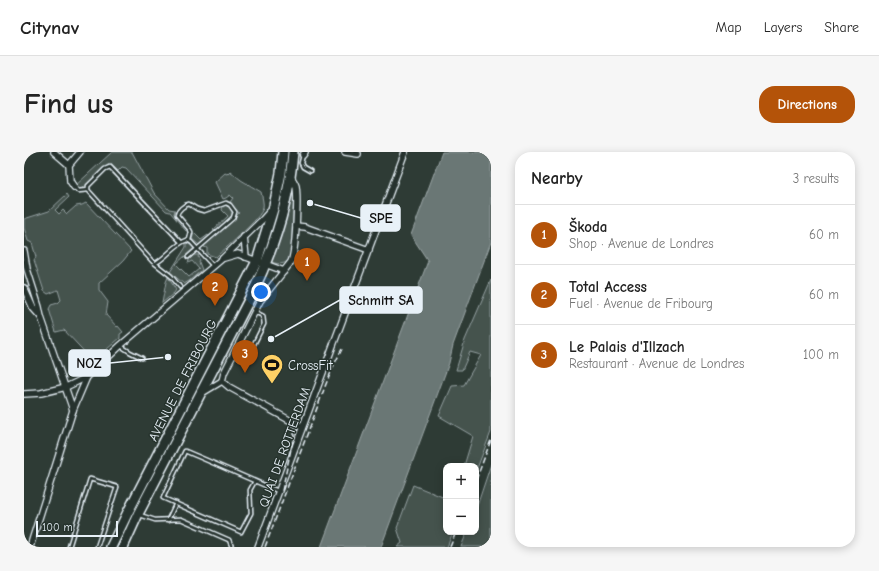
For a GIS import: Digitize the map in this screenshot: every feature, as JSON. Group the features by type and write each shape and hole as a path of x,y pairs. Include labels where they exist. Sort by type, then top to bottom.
{"main road":[{"name":"AVENUE DE FRIBOURG","path":"111,547 257,261 274,206 281,173 283,152"},
{"name":"AVENUE DE FRIBOURG","path":"123,547 138,514 251,296 266,264 283,210 293,152"}],"street":[{"path":"54,152 69,165"},
{"path":"74,187 70,181 69,165 80,152"},
{"path":"345,152 358,154"},
{"name":"QUAI DE ROTTERDAM","path":"258,547 405,152"},
{"path":"200,394 222,381 224,373 260,301 291,262 294,256 296,187 290,175"},
{"path":"24,394 41,393 66,388 87,377 182,289 223,258 263,219 274,206"},
{"path":"296,226 305,227 369,250"},
{"path":"244,238 246,257"},
{"path":"24,251 25,264 39,306 41,317 73,410"},
{"path":"223,258 235,254 284,270"},
{"path":"24,288 33,308 41,317"},
{"path":"30,547 73,410 87,377"},
{"path":"222,381 229,387 302,427"}],"lane":[{"path":"304,154 300,163 303,167 310,171"},
{"path":"88,190 88,186 105,169 110,167 181,242"},
{"path":"74,187 78,191 88,190"},
{"path":"88,190 182,289"},
{"path":"188,257 233,218 235,212 230,205 223,204 204,211 196,210 189,204 186,204 178,212 178,215 191,232 189,240"},
{"path":"156,263 162,260 181,242 189,240"},
{"path":"189,240 213,266"},
{"path":"233,355 246,360 264,324 263,316 255,312"},
{"path":"121,345 130,352 142,358"},
{"path":"255,481 250,490 251,513 241,532 163,498 185,451 279,491"},
{"path":"69,547 90,479 117,487 97,547"},
{"path":"168,520 176,503"},
{"path":"138,514 155,520 181,519 229,540 232,547"}],"shaded area":[{"path":"112,152 132,152 154,193 169,209 175,210 174,214 187,228 187,231 126,168 122,167 118,171 110,163 81,189 78,189 75,186"},
{"path":"442,152 491,152 491,242 453,345 449,363 381,547 321,547 428,261 411,235"},
{"path":"230,171 241,180 261,192 263,208 261,213 250,225 216,257 207,254 207,248 204,247 205,245 239,213 230,202 233,198 230,195 223,199 215,182 225,173 227,174"},
{"path":"294,191 291,254 290,258 286,262 278,264 271,262 292,192"},
{"path":"67,194 69,197 55,210 59,214 63,210 67,214 76,206 86,203 131,251 123,261 99,283 99,290 108,302 106,315 123,332 120,334 120,338 93,361 64,330 56,332 49,309 51,305 58,303 61,300 58,290 48,294 44,291 34,260 36,257 32,243 28,241 24,228 24,219 49,211"},
{"path":"226,205 232,209 232,215 215,232 213,230 228,216 222,210 223,206"},
{"path":"194,233 201,240 208,235 209,237 199,245 192,239"},
{"path":"186,243 194,248 176,264 189,277 199,269 192,261 188,263 189,260 194,255 199,255 199,262 202,270 184,284 170,272 186,247"},
{"path":"168,277 176,290 162,303 166,282"},
{"path":"491,280 491,432 479,463 465,463 473,436 439,416 452,386 464,385 481,355 470,352 462,370 456,370 465,340"},
{"path":"491,464 491,547 461,547 466,535 479,535 479,500"},
{"path":"413,485 443,497 443,535 452,535 447,547 397,547 402,543 397,528"}],"railway":[{"path":"265,547 326,384 342,349"},
{"path":"282,491 295,430"},
{"path":"479,472 491,440"},
{"path":"450,547 455,535"}],"place":[{"name":"SPE","path":"310,203"},
{"name":"Škoda","path":"307,281"},
{"name":"Total Access","path":"215,306"},
{"name":"Schmitt SA","path":"271,339"},
{"name":"NOZ","path":"168,357"},
{"name":"Le Palais d'Illzach","path":"245,373"},
{"name":"CrossFit","path":"272,384"}]}
